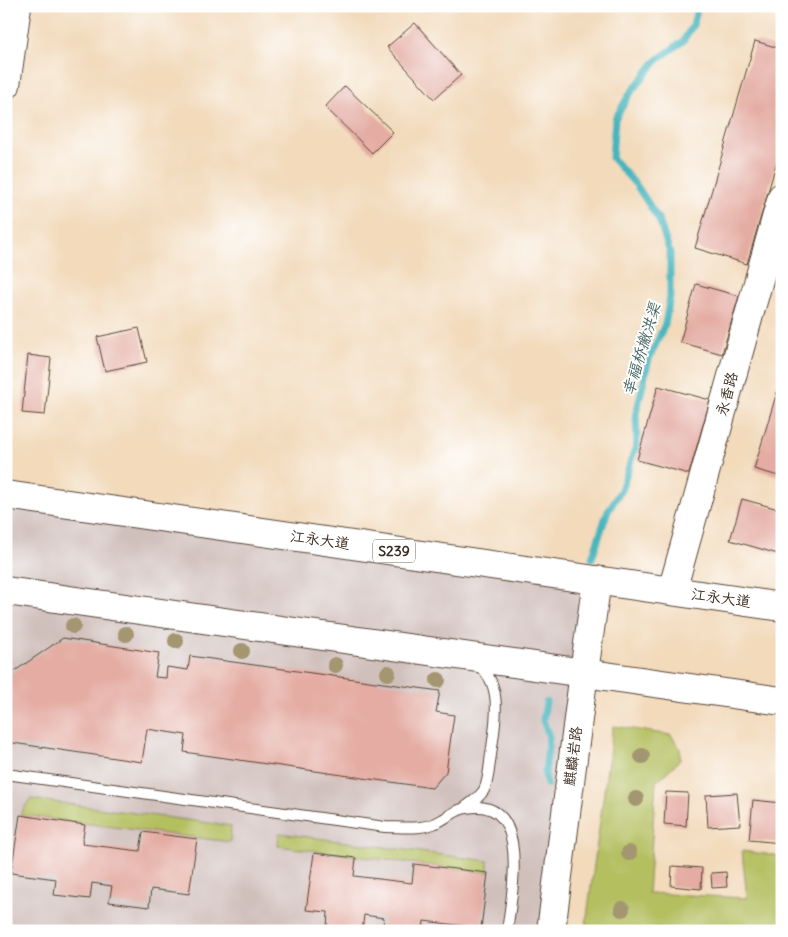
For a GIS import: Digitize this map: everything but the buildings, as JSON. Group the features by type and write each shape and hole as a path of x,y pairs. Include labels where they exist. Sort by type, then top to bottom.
{"main road":[{"path":"6,85 17,6"},
{"name":"永香路","path":"672,591 782,197"},
{"name":"江永大道","path":"6,495 782,607"},
{"name":"麒麟岩路","path":"551,931 597,580"},
{"path":"6,591 782,701"}],"lane":[{"path":"6,774 385,826 425,826 461,809 476,799 484,789 496,720 495,696 491,679 480,667 445,653"},
{"path":"461,809 475,808 494,811 509,828 515,864 507,931"}],"shaded area":[{"path":"6,495 597,580 551,931 6,931"}],"green space":[{"path":"613,726 671,735 680,748 680,760 656,782 648,893 747,898 742,851 782,856 782,931 585,931"},
{"path":"30,799 231,826 230,842 20,815"},
{"path":"279,833 488,861 488,873 278,846"},
{"path":"6,926 57,931 6,931"}],"waterway":[{"name":"幸福桥撇洪渠","path":"592,558 607,513 621,490 637,443 636,414 649,359 665,324 670,297 670,253 659,220 637,186 612,158 615,119 629,95 656,61 683,41 693,25 698,6"},
{"name":"幸福桥撇洪渠","path":"546,702 543,720 549,737 545,774 547,784"}]}
